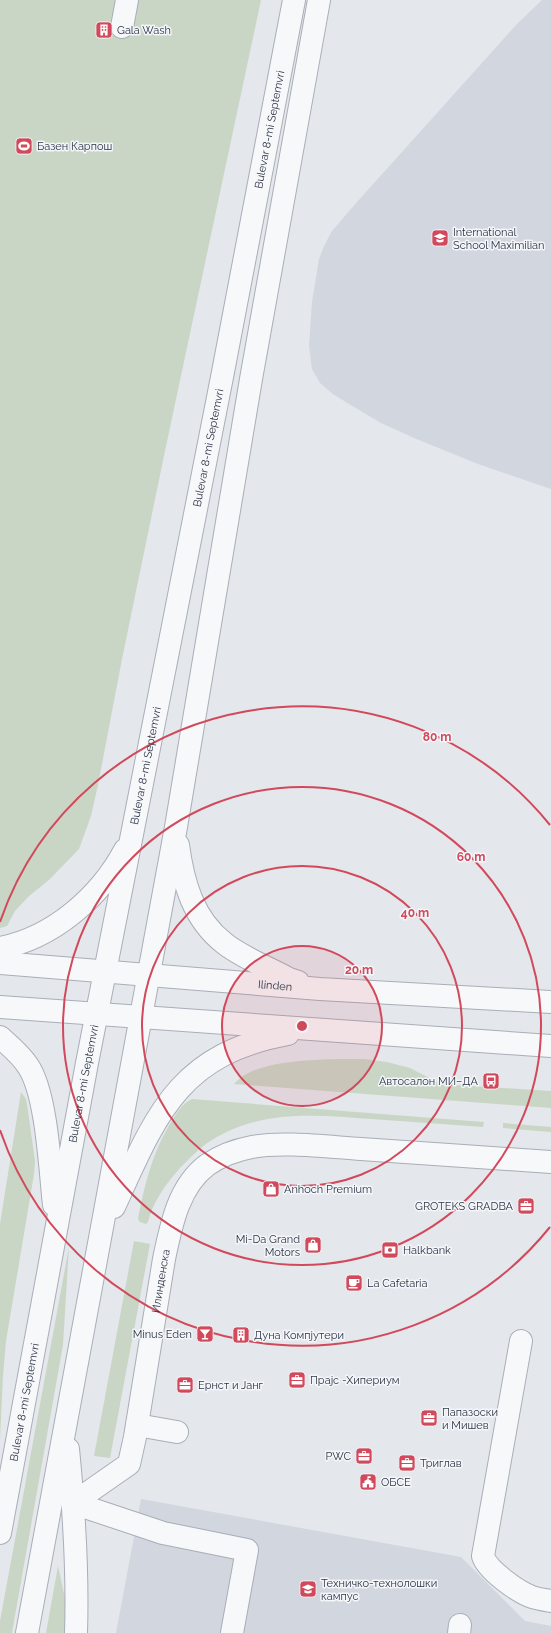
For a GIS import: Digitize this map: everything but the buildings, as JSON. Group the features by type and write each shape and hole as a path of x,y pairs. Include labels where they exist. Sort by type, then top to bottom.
{"street":[{"path":"122,27 127,0"},
{"name":"Bulevar 8-mi Septemvri","path":"0,1533 97,1014 223,372 294,0"},
{"path":"28,1633 176,827 251,379 319,0"},
{"path":"0,948 21,943 38,936 60,923 79,907 96,890 117,864 127,846 135,823"},
{"path":"176,827 185,884 194,906 211,931 225,944 289,979 320,989"},
{"name":"Ilinden","path":"0,963 320,989 551,1002"},
{"path":"0,1007 551,1046"},
{"path":"100,1237 151,1127 167,1102 188,1080 210,1062 225,1053 244,1045 272,1037 318,1030"},
{"path":"0,1037 19,1054 29,1067 38,1090 46,1129 56,1228"},
{"name":"Илинденска","path":"73,1503 129,1464 136,1431 164,1259 176,1211 191,1182 206,1166 221,1157 253,1147 297,1146 551,1162"},
{"path":"521,1341 483,1556 487,1565 503,1578 524,1593 542,1599"},
{"path":"66,1422 73,1503 77,1611 76,1633"},
{"path":"136,1431 176,1438"},
{"path":"73,1503 163,1533 247,1550 232,1633"}],"shaded area":[{"name":"International School Maximilian","path":"542,0 551,0 551,489 478,464 381,423 333,394 320,383 312,369 309,346 312,302 319,259 332,231 517,24"},
{"name":"Техничко-технолошки кампус","path":"141,1499 461,1557 525,1621 551,1626 551,1633 116,1633"}],"green space":[{"path":"0,0 261,0 165,451 91,816 79,849 50,879 28,897 15,911 7,926 0,928"},
{"path":"364,1059 387,1062 410,1068 441,1084 551,1091 551,1108 234,1084 242,1076 267,1066 298,1061"},
{"path":"21,1092 26,1099 35,1161 6,1341 0,1440 0,1224"},
{"path":"192,1099 484,1122 483,1127 351,1117 290,1116 250,1123 231,1130 212,1140 195,1153 180,1168 165,1187 153,1207 148,1222 146,1224 140,1222 138,1219 144,1193 151,1167 160,1143 179,1110 183,1105"},
{"path":"503,1123 551,1127 551,1132 503,1128"},
{"path":"134,1241 150,1244 110,1458 94,1456"},
{"path":"69,1247 63,1345 12,1633 0,1633 0,1621"},
{"path":"58,1566 66,1603 66,1633 46,1633"}],"place":[{"name":"Gala Wash","path":"104,30"},
{"name":"Базен Карпош","path":"24,146"},
{"name":"International School Maximilian","path":"440,238"},
{"name":"Автосалон МИ–ДА","path":"491,1081"},
{"name":"Anhoch Premium","path":"271,1189"},
{"name":"GROTEKS GRADBA","path":"526,1206"},
{"name":"Mi-Da Grand Motors","path":"313,1245"},
{"name":"Halkbank","path":"390,1250"},
{"name":"La Cafetaria","path":"354,1283"},
{"name":"Minus Eden","path":"205,1334"},
{"name":"Дуна Компјутери","path":"241,1335"},
{"name":"Прајс -Хипериум","path":"297,1380"},
{"name":"Ернст и Јанг","path":"185,1385"},
{"name":"Папазоски и Мишев","path":"429,1418"},
{"name":"PWC","path":"364,1456"},
{"name":"Триглав","path":"407,1463"},
{"name":"ОБСЕ","path":"368,1482"},
{"name":"Техничко-технолошки кампус","path":"308,1589"}]}
